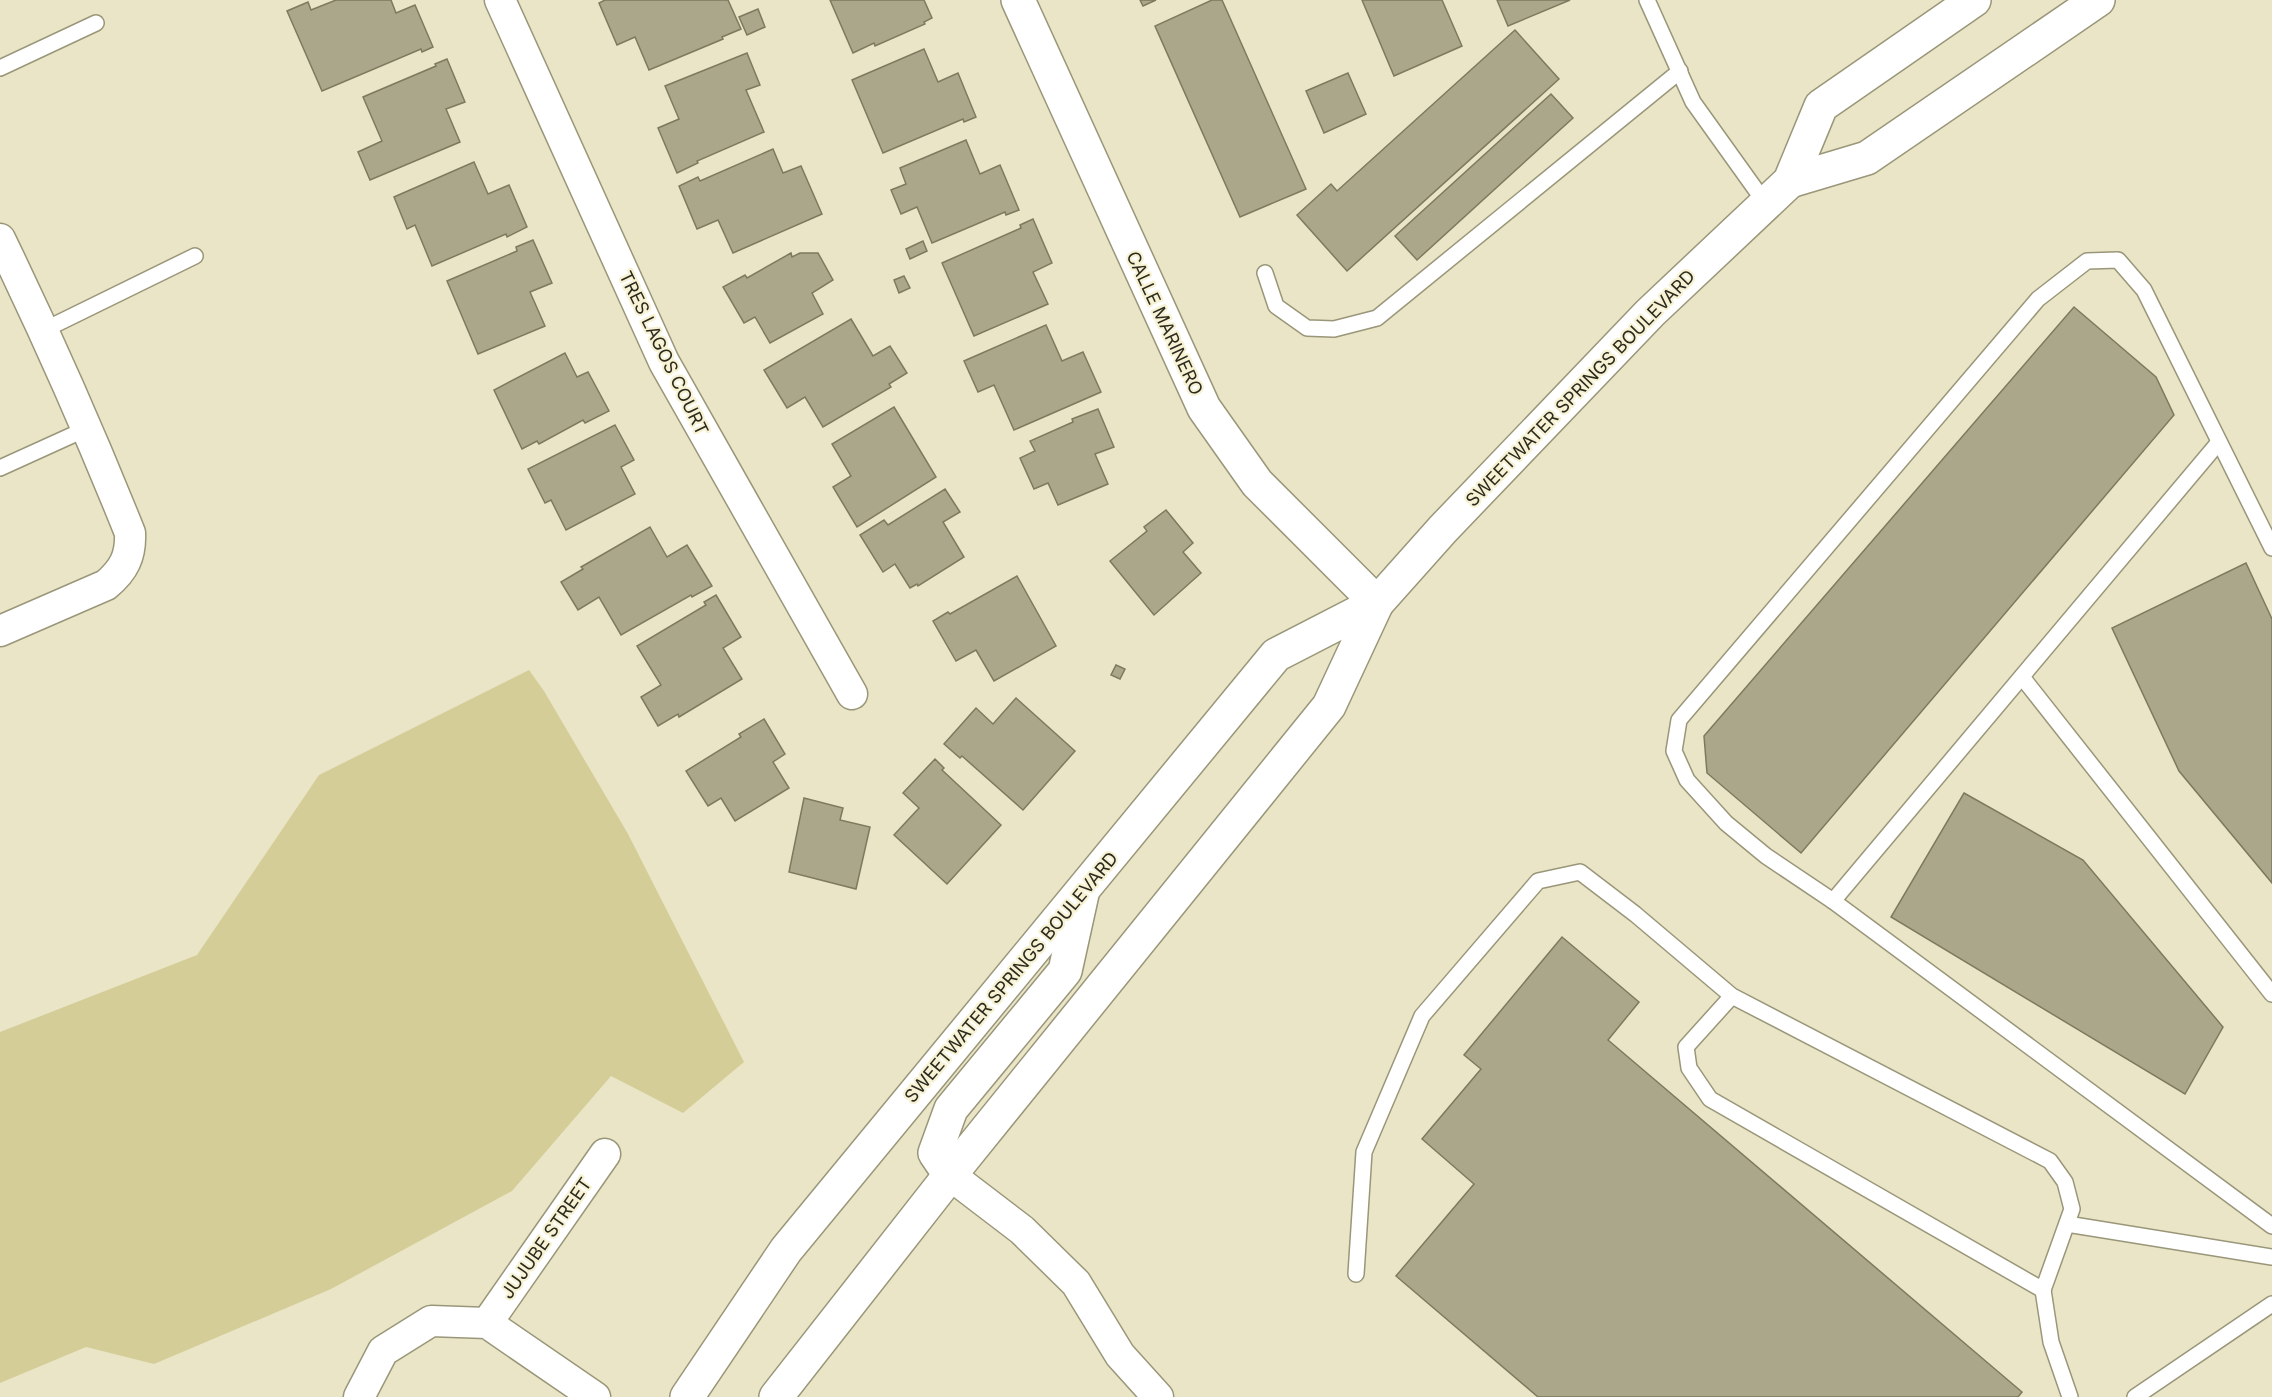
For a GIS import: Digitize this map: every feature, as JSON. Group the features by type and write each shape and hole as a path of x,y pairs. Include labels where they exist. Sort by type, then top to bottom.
{"main road":[{"name":"CALLE MARINERO","path":"1018,0 1204,408 1257,483 1377,603"},
{"name":"SWEETWATER SPRINGS BOULEVARD","path":"776,1397 950,1175 1329,706 1377,603 1443,529 1650,313 1790,181 1821,106 1974,0"},
{"name":"SWEETWATER SPRINGS BOULEVARD","path":"1790,181 1867,158 2098,0"},
{"name":"SWEETWATER SPRINGS BOULEVARD","path":"687,1397 786,1250 1276,655 1377,603"},
{"path":"950,1175 935,1153 951,1109 1065,971 1083,889"}],"street":[{"name":"TRES LAGOS COURT","path":"500,0 664,362 852,694"},
{"path":"0,239 88,428 130,533 130,548 126,563 117,576 106,585 0,631"},
{"name":"JUJUBE STREET","path":"487,1323 605,1154"},
{"path":"950,1175 1022,1230 1077,1283 1120,1355 1158,1397"},
{"path":"359,1397 383,1351 431,1320 487,1323 595,1397"}],"lane":[{"path":"1647,0 1694,102 1766,204"},
{"path":"0,68 96,23"},
{"path":"1265,273 1276,306 1307,328 1334,329 1377,318 1680,71"},
{"path":"44,330 195,256"},
{"path":"2272,548 2144,290 2118,260 2087,261 2038,299 1679,720 1674,751 1687,780 1726,823 1766,856 1833,901 2272,1226"},
{"path":"0,468 88,428"},
{"path":"1833,901 2219,442"},
{"path":"2022,677 2272,994"},
{"path":"1356,1274 1364,1152 1422,1016 1539,881 1580,872 1635,914 1732,996 2050,1161 2065,1182 2072,1209 2043,1290 2051,1342 2070,1397"},
{"path":"1732,996 1686,1047 1689,1068 1710,1099 2043,1290"},
{"path":"2067,1224 2272,1257"},
{"path":"2135,1397 2272,1304"}],"shaded area":[{"path":"529,670 544,691 628,834 744,1062 683,1113 611,1076 512,1191 331,1289 154,1364 86,1347 0,1383 0,1032 197,955 319,775"}],"building":[{"path":"336,0 391,0 396,13 415,5 433,47 422,52 421,49 322,91 287,11 308,2 311,10"},
{"path":"605,0 728,0 741,29 722,37 723,39 649,70 635,37 617,45 599,3"},
{"path":"830,0 924,0 932,18 924,22 925,24 853,53"},
{"path":"1140,0 1156,0 1143,6"},
{"path":"1212,0 1222,0 1306,189 1240,217 1155,26"},
{"path":"1362,0 1442,0 1462,46 1394,76"},
{"path":"1497,0 1570,0 1508,26"},
{"path":"758,9 765,27 747,35 739,17"},
{"path":"1515,30 1559,79 1347,271 1297,215 1331,184 1337,191"},
{"path":"924,49 938,82 958,73 976,117 964,122 963,119 883,153 852,80"},
{"path":"747,53 760,85 746,90 764,132 697,161 698,163 677,173 658,128 679,119 665,86"},
{"path":"447,59 465,102 446,109 460,142 370,180 358,152 382,141 363,97 436,66 435,64"},
{"path":"1348,73 1366,114 1324,133 1306,91"},
{"path":"1551,94 1573,118 1417,260 1395,236"},
{"path":"966,140 980,174 1000,165 1019,210 1006,215 1005,212 932,243 917,207 901,214 891,190 906,184 900,168"},
{"path":"773,149 783,173 801,166 822,214 733,253 718,220 697,229 679,186 698,177 700,181"},
{"path":"474,162 488,194 509,185 527,227 432,266 415,225 407,229 394,197"},
{"path":"1033,219 1052,263 1033,272 1048,304 974,336 942,263 1021,228 1020,225"},
{"path":"533,240 552,283 530,292 545,326 478,354 447,281 517,251 516,247"},
{"path":"923,241 927,251 910,259 906,249"},
{"path":"791,253 792,257 800,253 818,253 833,280 812,293 823,314 770,343 755,317 744,323 723,287 745,275 747,278"},
{"path":"904,276 910,288 899,293 894,280"},
{"path":"2074,307 2156,377 2174,415 1801,853 1707,773 1704,736"},
{"path":"851,319 873,356 890,346 907,373 889,384 891,387 823,427 805,397 787,408 764,370"},
{"path":"1046,325 1062,361 1083,352 1101,392 1014,430 994,385 978,392 964,361"},
{"path":"565,353 577,377 588,372 609,411 585,423 583,420 539,444 537,441 522,449 494,390"},
{"path":"894,407 936,477 857,527 833,487 851,476 832,444"},
{"path":"1098,409 1114,447 1095,454 1108,484 1058,505 1048,483 1034,489 1020,458 1035,451 1030,441 1073,422 1072,419"},
{"path":"615,425 634,460 621,467 635,494 566,530 551,500 545,503 528,469"},
{"path":"945,489 960,512 943,522 964,557 918,586 917,584 910,588 895,564 883,572 860,535 884,520 888,525"},
{"path":"1166,510 1193,543 1183,552 1201,573 1154,615 1110,561 1147,531 1144,527"},
{"path":"650,527 667,557 687,545 712,586 692,597 691,595 621,635 599,597 578,610 561,582 583,569 581,567"},
{"path":"2246,563 2272,619 2272,883 2179,771 2112,628"},
{"path":"1017,576 1056,646 994,681 976,650 956,661 933,621 948,612 950,614"},
{"path":"716,595 741,637 723,648 742,679 679,717 678,714 658,726 641,697 661,685 637,646 706,605 704,602"},
{"path":"1116,665 1125,669 1120,679 1111,675"},
{"path":"1016,698 1075,751 1023,810 962,756 960,758 944,744 976,708 993,724"},
{"path":"764,719 785,754 773,762 789,788 735,821 721,798 708,806 686,771 741,737 739,734"},
{"path":"935,759 944,768 942,770 1001,825 947,884 894,835 919,808 903,793"},
{"path":"1964,793 2083,860 2223,1027 2185,1094 1891,917"},
{"path":"804,798 843,808 840,820 870,827 856,889 789,872"},
{"path":"1562,937 1639,1002 1608,1040 2022,1392 2018,1397 1538,1397 1396,1276 1474,1184 1422,1139 1481,1069 1464,1055"}]}
